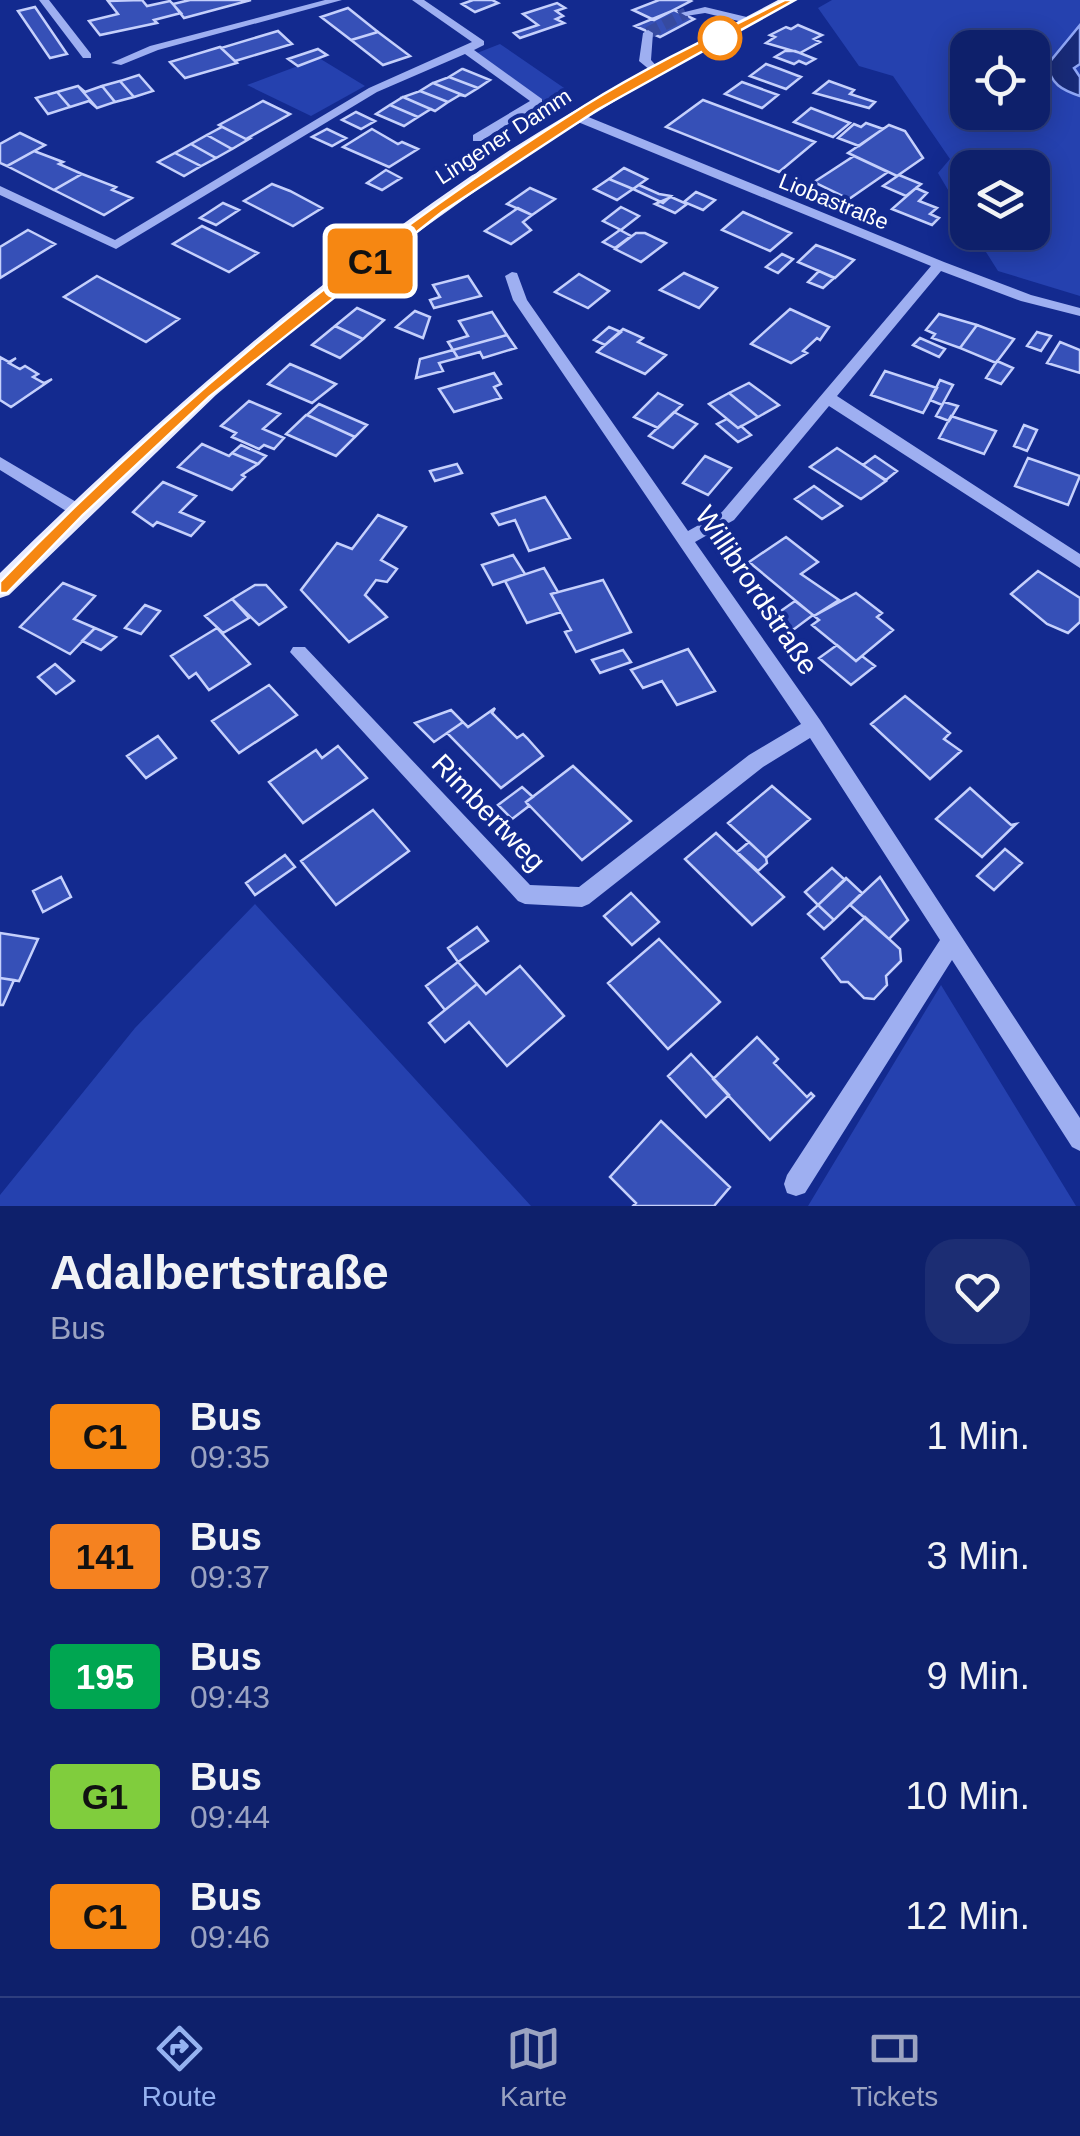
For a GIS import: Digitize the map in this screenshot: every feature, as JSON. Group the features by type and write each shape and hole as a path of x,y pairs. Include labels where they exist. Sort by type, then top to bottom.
{"main road":[{"name":"Lingener Damm","path":"0,588 76,510 203,393 436,209 577,118 789,0"}],"street":[{"path":"44,0 87,56"},
{"path":"117,63 154,48 337,0"},
{"path":"0,190 116,245 373,90 480,43 417,0"},
{"path":"686,13 705,10 751,21"},
{"path":"648,32 644,61 656,72"},
{"path":"466,49 538,102 477,138"},
{"name":"Liobastraße","path":"577,118 940,265 1026,298 1080,312"},
{"path":"686,539 728,516 940,265"},
{"name":"Willibrordstraße","path":"512,276 520,300 813,726 1080,1138"},
{"path":"827,397 1080,562"},
{"path":"0,463 76,510"},
{"name":"Rimbertweg","path":"299,652 525,894 582,897 756,761 813,726"},
{"path":"796,1184 952,940"}],"shaded area":[{"path":"832,0 1080,0 1080,296 998,271 985,250 1050,250 1050,150 950,150 950,159 893,76 859,66 818,8"},
{"path":"1080,25 1080,64 1074,68 1080,77 1080,96 1051,77 1050,62"},
{"path":"500,44 567,90 545,102 477,53"},
{"path":"319,58 365,86 311,116 247,85"},
{"path":"950,159 950,193 938,173"},
{"path":"255,904 531,1206 0,1206 0,1195 135,1028"},
{"path":"941,985 1076,1206 808,1206"}],"building":[{"path":"142,0 147,6 170,1 181,13 154,20 157,23 100,35 89,21 118,14 108,1"},
{"path":"190,0 251,0 184,18 173,4"},
{"path":"473,0 498,3 475,12 462,4"},
{"path":"659,0 691,1 654,20 633,10"},
{"path":"557,3 565,8 556,11 563,16 556,19 564,23 520,38 514,33 538,25 523,14"},
{"path":"35,7 67,54 50,58 18,11"},
{"path":"348,8 378,32 351,40 321,17"},
{"path":"674,10 694,19 660,37 635,26"},
{"path":"798,25 822,35 814,39 820,42 800,53 766,43 775,37 770,35"},
{"path":"278,31 292,44 235,61 221,48"},
{"path":"378,32 410,56 383,65 351,40"},
{"path":"220,47 237,63 185,78 170,62"},
{"path":"318,49 327,55 298,66 288,59"},
{"path":"785,51 815,59 794,64 775,57"},
{"path":"766,64 801,77 786,89 750,76"},
{"path":"462,69 490,80 478,88 449,77"},
{"path":"139,75 153,91 134,97 120,81"},
{"path":"449,77 478,88 465,96 433,83"},
{"path":"120,81 134,97 115,102 102,86"},
{"path":"829,81 854,90 850,94 875,102 869,108 814,93"},
{"path":"742,82 778,95 762,108 725,94"},
{"path":"433,83 465,96 448,102 420,91"},
{"path":"78,86 97,108 89,101 70,107 57,92"},
{"path":"78,86 85,92 102,86 115,102 97,108"},
{"path":"420,91 448,102 435,111 403,97"},
{"path":"57,92 70,107 48,114 36,98"},
{"path":"403,97 431,109 418,117 390,105"},
{"path":"703,100 815,142 779,172 666,127"},
{"path":"263,101 290,114 246,139 219,125"},
{"path":"390,105 418,117 404,126 376,114"},
{"path":"811,108 850,123 833,137 794,122"},
{"path":"356,112 375,121 361,129 342,120"},
{"path":"866,123 883,129 859,146 838,138 854,124 861,127"},
{"path":"889,125 905,131 923,158 897,176 848,153"},
{"path":"222,127 249,139 232,149 207,135"},
{"path":"327,129 346,138 332,146 312,137"},
{"path":"372,129 398,144 418,149 389,167 343,147"},
{"path":"20,133 45,145 7,166 0,163 0,144"},
{"path":"207,135 232,149 216,158 191,144"},
{"path":"191,144 216,158 201,166 175,153"},
{"path":"34,151 82,174 54,190 7,166"},
{"path":"175,153 201,166 184,176 158,162"},
{"path":"854,156 888,172 849,199 814,182"},
{"path":"624,168 647,179 633,189 609,179"},
{"path":"386,170 401,178 382,190 367,183"},
{"path":"82,174 132,198 104,215 54,190"},
{"path":"899,175 921,184 906,196 883,186"},
{"path":"609,179 633,189 617,200 594,189"},
{"path":"272,184 322,208 293,226 244,201"},
{"path":"639,185 671,196 663,203 633,189"},
{"path":"530,188 555,199 532,215 507,204"},
{"path":"916,188 927,193 919,201 937,208 930,214 939,218 932,225 892,209"},
{"path":"696,192 715,200 703,210 684,202"},
{"path":"671,197 687,204 675,213 655,204"},
{"path":"223,203 239,210 216,225 200,218"},
{"path":"621,207 639,216 621,230 603,221"},
{"path":"518,208 532,215 523,222 531,230 511,244 485,231"},
{"path":"743,212 791,233 770,251 722,230"},
{"path":"202,226 258,253 229,272 173,244"},
{"path":"28,230 55,244 0,278 0,247"},
{"path":"620,230 631,236 615,248 603,242"},
{"path":"636,233 666,243 641,262 615,249"},
{"path":"816,245 854,260 835,278 798,262"},
{"path":"782,254 793,259 778,273 766,267"},
{"path":"819,271 834,278 823,288 808,282"},
{"path":"684,273 717,288 699,308 660,290"},
{"path":"579,274 609,291 588,308 555,292"},
{"path":"97,276 179,319 146,342 64,297"},
{"path":"468,276 481,296 434,308 430,300 440,297 433,285"},
{"path":"357,308 384,320 363,339 335,326"},
{"path":"790,309 829,327 820,340 817,338 803,351 807,353 791,363 751,344"},
{"path":"415,311 430,317 423,338 396,327"},
{"path":"492,312 507,335 453,350 448,342 468,336 459,321"},
{"path":"939,314 977,325 960,348 932,338 935,334 926,330"},
{"path":"977,325 1014,339 996,363 960,348"},
{"path":"335,326 363,339 340,358 312,345"},
{"path":"609,327 621,332 605,345 594,340"},
{"path":"623,329 643,338 638,342 666,355 645,374 597,352"},
{"path":"1037,332 1051,336 1041,351 1027,346"},
{"path":"507,335 516,348 483,358 480,352 458,358 453,350"},
{"path":"920,338 945,349 939,357 913,345"},
{"path":"1060,342 1080,350 1080,373 1047,363"},
{"path":"453,350 458,358 439,363 443,371 416,378 420,359"},
{"path":"0,357 9,362 16,358 9,363 20,369 25,366 44,383 52,379 11,407 0,400"},
{"path":"997,361 1013,368 1001,384 986,378"},
{"path":"290,364 336,384 312,403 268,384"},
{"path":"885,371 937,388 923,413 871,395"},
{"path":"494,373 501,384 494,387 501,398 454,412 439,389"},
{"path":"940,380 953,385 942,405 930,400"},
{"path":"749,383 779,405 758,417 729,393"},
{"path":"658,393 682,405 658,428 634,417"},
{"path":"729,393 758,417 738,428 709,404"},
{"path":"249,401 280,414 263,429 284,438 274,449 264,445 259,449 232,437 236,433 221,426"},
{"path":"944,402 958,406 949,421 936,416"},
{"path":"319,404 367,425 355,437 307,415"},
{"path":"674,412 697,424 673,448 649,436"},
{"path":"306,415 355,437 336,456 286,434"},
{"path":"951,416 996,431 984,454 939,438"},
{"path":"727,419 751,435 738,442 717,424"},
{"path":"1024,425 1037,430 1027,451 1014,446"},
{"path":"202,444 258,464 242,475 245,477 232,490 178,467"},
{"path":"241,445 266,456 258,464 232,453"},
{"path":"837,448 886,481 861,499 810,467"},
{"path":"705,456 731,468 708,495 683,483"},
{"path":"875,456 897,471 886,480 863,465"},
{"path":"1028,458 1080,476 1068,505 1015,486"},
{"path":"457,464 462,473 435,481 430,471"},
{"path":"163,482 196,496 180,512 204,522 191,536 157,522 153,526 133,512"},
{"path":"814,486 842,506 822,519 795,499"},
{"path":"545,497 570,538 529,551 515,520 499,525 492,514"},
{"path":"378,515 406,527 381,560 397,569 387,582 376,580 365,595 387,617 349,642 301,590 337,543 352,549"},
{"path":"786,537 818,562 801,574 839,600 814,616 749,562"},
{"path":"513,555 525,574 493,585 482,565"},
{"path":"544,568 558,592 551,594 561,612 527,623 505,581"},
{"path":"1038,571 1080,598 1080,622 1068,633 1047,624 1011,594"},
{"path":"603,580 631,632 576,652 565,632 571,630 551,594"},
{"path":"63,583 95,596 74,619 95,628 70,654 20,627"},
{"path":"255,585 266,585 286,607 259,625 232,599"},
{"path":"856,593 882,613 877,617 893,630 856,661 812,625 819,620 814,616"},
{"path":"232,599 249,618 223,633 205,616"},
{"path":"795,601 813,615 793,630 775,615"},
{"path":"145,605 160,611 141,634 125,628"},
{"path":"95,628 116,637 101,650 82,641"},
{"path":"217,628 250,664 209,690 196,673 189,678 171,656"},
{"path":"837,645 856,661 862,656 875,666 851,685 819,658"},
{"path":"688,649 715,691 677,705 662,681 643,688 631,670"},
{"path":"623,650 631,662 600,673 592,660"},
{"path":"55,664 74,681 56,694 38,677"},
{"path":"269,685 297,715 239,753 212,721"},
{"path":"905,696 950,733 944,739 961,751 930,779 871,724"},
{"path":"495,708 492,713 517,738 523,734 543,756 501,788 447,733 463,722 468,727"},
{"path":"451,710 463,722 434,742 415,723"},
{"path":"158,736 176,758 146,778 127,756"},
{"path":"338,746 367,778 303,823 269,782 316,750 322,758"},
{"path":"573,766 631,821 582,860 526,802"},
{"path":"772,786 810,819 766,858 728,823"},
{"path":"522,787 533,797 526,802 529,806 512,819 498,805"},
{"path":"970,788 1011,825 1016,824 982,857 936,819"},
{"path":"373,810 409,851 336,905 301,861"},
{"path":"716,833 784,897 752,925 685,859"},
{"path":"749,842 766,858 767,863 758,871 737,852"},
{"path":"1005,849 1022,863 994,890 977,876"},
{"path":"285,855 295,867 255,895 246,883"},
{"path":"832,868 845,880 818,905 805,892"},
{"path":"61,877 71,897 43,912 33,891"},
{"path":"880,877 908,920 889,939 850,905"},
{"path":"846,878 862,893 834,920 818,905"},
{"path":"631,893 659,922 632,945 604,916"},
{"path":"818,905 834,920 824,929 808,914"},
{"path":"865,917 900,949 901,961 886,976 887,985 874,999 864,998 848,982 841,982 822,958"},
{"path":"477,927 488,941 458,962 448,948"},
{"path":"0,933 38,939 19,981 0,978"},
{"path":"659,939 720,1002 668,1049 608,983"},
{"path":"458,962 477,984 445,1010 426,986"},
{"path":"520,966 564,1016 507,1066 469,1022 445,1042 429,1023 477,984 486,994"},
{"path":"0,978 14,980 3,1005 0,1005"},
{"path":"757,1037 778,1059 774,1063 807,1097 811,1093 814,1096 770,1140 713,1079"},
{"path":"691,1054 729,1095 706,1117 668,1076"},
{"path":"661,1121 730,1187 714,1206 633,1206 636,1203 610,1177"}],"tunnel":[{"path":"648,33 686,13"}],"bus line":[{"name":"C1","path":"0,588 76,510 203,393 436,209 592,107 789,0"}]}
